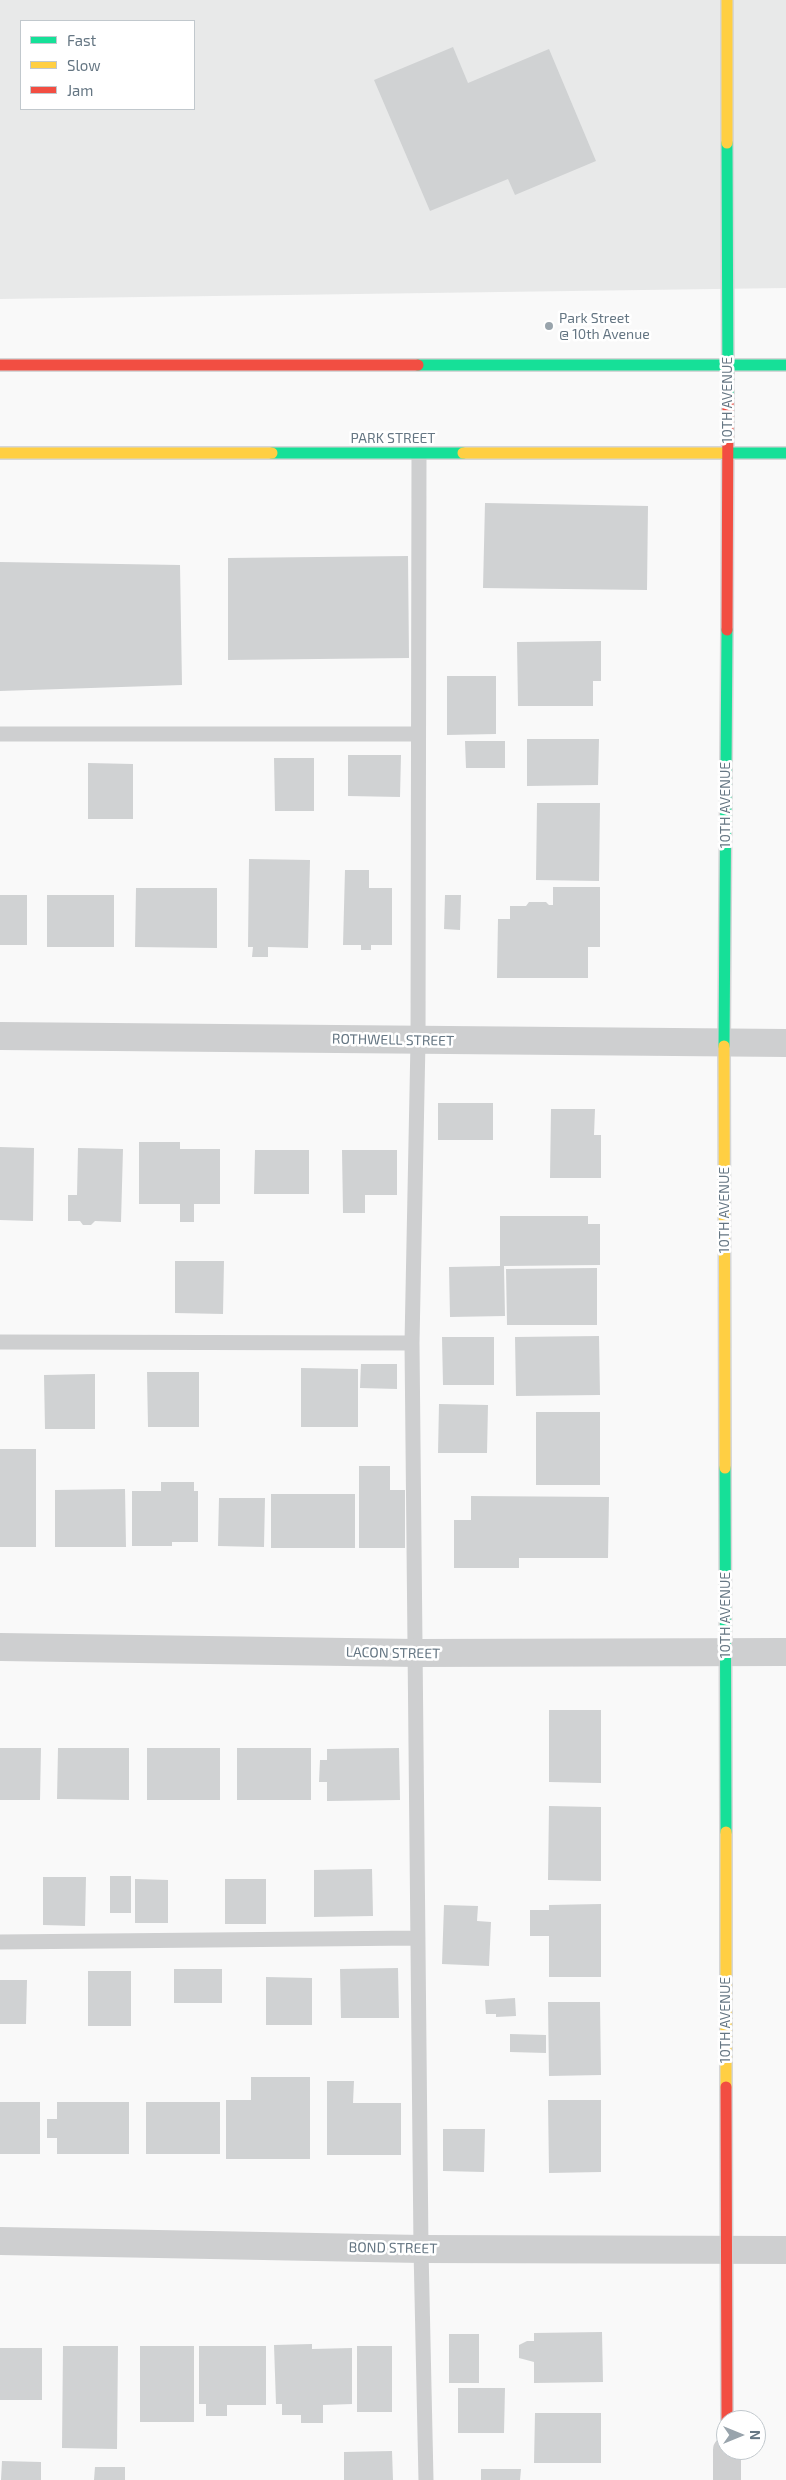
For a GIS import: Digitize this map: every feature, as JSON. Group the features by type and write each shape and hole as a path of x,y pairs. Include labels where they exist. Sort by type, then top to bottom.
{"street":[{"name":"10TH AVENUE","path":"726,0 728,452 724,1043 724,2251 726,2410"},
{"path":"0,365 786,365"},
{"name":"PARK STREET","path":"0,453 786,453"},
{"name":"ROTHWELL STREET","path":"0,1036 786,1043"},
{"name":"LACON STREET","path":"0,1647 416,1654 786,1652"},
{"name":"BOND STREET","path":"0,2241 421,2248 786,2250"},
{"path":"727,2460 727,2480"}],"lane":[{"path":"419,454 418,1041 412,1343 421,2248 426,2480"},
{"path":"0,734 418,734"},
{"path":"0,1342 412,1343"},
{"path":"0,1942 418,1938"}],"shaded area":[{"path":"0,0 786,0 786,288 0,299"}],"building":[{"path":"453,47 468,83 549,49 596,161 515,195 508,179 430,211 374,80"},
{"path":"485,503 648,506 647,590 483,588"},
{"path":"408,556 409,658 228,660 228,558"},
{"path":"0,562 180,565 182,685 0,691"},
{"path":"601,641 601,681 593,681 593,706 518,706 517,642"},
{"path":"447,676 496,676 496,734 447,735"},
{"path":"527,739 599,739 598,785 527,786"},
{"path":"465,741 505,741 505,768 466,768"},
{"path":"348,755 401,755 400,797 348,796"},
{"path":"274,758 314,758 314,811 275,811"},
{"path":"88,763 133,764 133,819 88,819"},
{"path":"537,803 600,803 599,881 536,880"},
{"path":"249,859 310,860 308,948 268,947 268,957 252,957 253,947 248,947"},
{"path":"345,870 369,870 369,888 392,888 392,945 371,945 371,950 361,950 361,945 343,945"},
{"path":"553,887 600,887 600,947 588,947 588,978 497,978 498,919 510,919 510,906 526,906 529,902 546,902 549,905 553,905"},
{"path":"136,888 217,888 217,948 135,947"},
{"path":"0,895 27,895 27,945 0,945"},
{"path":"47,895 114,895 114,947 47,947"},
{"path":"445,895 461,895 460,930 444,929"},
{"path":"438,1103 493,1103 493,1140 438,1140"},
{"path":"551,1109 595,1109 594,1135 601,1135 601,1178 550,1178"},
{"path":"139,1142 180,1142 180,1149 220,1149 220,1204 194,1204 194,1222 180,1222 180,1204 139,1204"},
{"path":"0,1147 34,1148 33,1221 0,1220"},
{"path":"78,1148 123,1149 121,1222 95,1221 91,1225 83,1225 80,1221 68,1221 68,1195 77,1195"},
{"path":"255,1150 309,1150 309,1194 254,1194"},
{"path":"342,1150 397,1150 397,1195 365,1195 365,1213 343,1213"},
{"path":"500,1216 588,1216 588,1224 600,1224 600,1265 504,1266 505,1316 450,1317 449,1267 500,1266"},
{"path":"175,1261 224,1261 223,1314 175,1313"},
{"path":"597,1268 597,1325 507,1325 506,1269"},
{"path":"599,1336 600,1395 516,1396 515,1337"},
{"path":"442,1337 494,1337 494,1385 443,1385"},
{"path":"361,1364 397,1364 397,1389 360,1388"},
{"path":"301,1368 358,1369 358,1427 301,1427"},
{"path":"147,1372 199,1372 199,1427 148,1427"},
{"path":"95,1374 95,1429 45,1429 44,1375"},
{"path":"439,1404 488,1405 487,1453 438,1453"},
{"path":"536,1412 600,1412 600,1485 536,1485"},
{"path":"0,1449 36,1449 36,1547 0,1547"},
{"path":"359,1466 390,1466 390,1490 405,1490 405,1548 359,1548"},
{"path":"161,1482 194,1482 194,1491 198,1491 198,1542 172,1542 172,1546 132,1546 132,1491 161,1491"},
{"path":"125,1489 126,1547 55,1547 55,1490"},
{"path":"271,1494 355,1494 355,1548 271,1548"},
{"path":"471,1496 609,1497 608,1558 519,1558 519,1568 454,1568 454,1520 471,1520"},
{"path":"219,1498 265,1498 264,1547 218,1546"},
{"path":"549,1710 601,1710 601,1783 549,1782"},
{"path":"0,1748 41,1748 40,1800 0,1800"},
{"path":"58,1748 129,1748 129,1800 57,1799"},
{"path":"147,1748 220,1748 220,1800 147,1800"},
{"path":"237,1748 311,1748 311,1800 237,1800"},
{"path":"399,1748 400,1800 327,1801 327,1782 319,1782 320,1760 327,1760 327,1749"},
{"path":"549,1806 601,1807 601,1881 548,1880"},
{"path":"372,1869 373,1916 314,1917 314,1870"},
{"path":"110,1876 131,1876 131,1913 110,1913"},
{"path":"43,1877 86,1877 85,1926 43,1925"},
{"path":"135,1879 168,1880 168,1923 135,1923"},
{"path":"225,1879 266,1879 266,1924 225,1924"},
{"path":"601,1904 601,1977 549,1977 549,1936 530,1936 530,1910 549,1910 549,1905"},
{"path":"444,1905 478,1906 477,1921 491,1922 489,1966 442,1964"},
{"path":"398,1968 399,2018 341,2018 340,1969"},
{"path":"174,1969 222,1969 222,2003 174,2003"},
{"path":"88,1971 131,1971 131,2026 88,2026"},
{"path":"266,1977 312,1978 312,2025 266,2025"},
{"path":"0,1980 27,1980 26,2024 0,2024"},
{"path":"515,1998 516,2016 496,2017 496,2014 486,2014 485,2000"},
{"path":"548,2002 600,2002 601,2075 549,2076"},
{"path":"510,2034 546,2035 546,2053 510,2052"},
{"path":"251,2077 310,2077 310,2159 226,2159 226,2100 251,2100"},
{"path":"327,2081 354,2081 353,2103 401,2103 401,2155 327,2155"},
{"path":"548,2100 601,2100 601,2172 549,2173"},
{"path":"0,2102 40,2102 40,2154 0,2154"},
{"path":"57,2102 129,2102 129,2154 57,2154 57,2138 47,2138 47,2119 57,2119"},
{"path":"146,2102 220,2102 220,2154 146,2154"},
{"path":"443,2129 485,2129 484,2172 443,2171"},
{"path":"602,2332 603,2382 534,2383 534,2362 519,2358 519,2345 527,2341 534,2341 534,2333"},
{"path":"449,2334 479,2334 479,2383 449,2383"},
{"path":"312,2344 312,2349 352,2348 352,2404 323,2405 323,2423 301,2423 301,2415 282,2415 282,2404 276,2404 274,2345"},
{"path":"63,2346 118,2346 117,2449 62,2448"},
{"path":"140,2346 194,2346 194,2422 140,2422"},
{"path":"199,2346 266,2346 266,2405 227,2405 227,2416 206,2416 206,2404 199,2404"},
{"path":"357,2346 392,2346 392,2412 357,2412"},
{"path":"0,2348 42,2348 42,2400 0,2400"},
{"path":"458,2388 505,2388 504,2433 458,2433"},
{"path":"535,2413 601,2413 601,2463 534,2463"},
{"path":"392,2451 393,2480 344,2480 344,2452"},
{"path":"2,2461 41,2462 41,2480 1,2480"},
{"path":"95,2467 125,2467 125,2480 94,2480"},
{"path":"481,2469 521,2469 520,2480 481,2480"}],"traffic: fast":[{"path":"727,143 728,398"},
{"path":"418,365 786,365"},
{"path":"272,453 463,453"},
{"path":"723,453 786,453"},
{"path":"724,1046 727,630"},
{"path":"725,1468 726,1832"}],"traffic: slow":[{"path":"727,0 727,143"},
{"path":"0,453 272,453"},
{"path":"463,453 723,453"},
{"path":"724,1046 725,1468"},
{"path":"726,1832 726,2087"}],"traffic: jam":[{"path":"0,365 418,365"},
{"path":"727,630 728,398"},
{"path":"726,2087 727,2410"}],"place":[{"name":"Park Street @ 10th Avenue","path":"549,326"}]}
